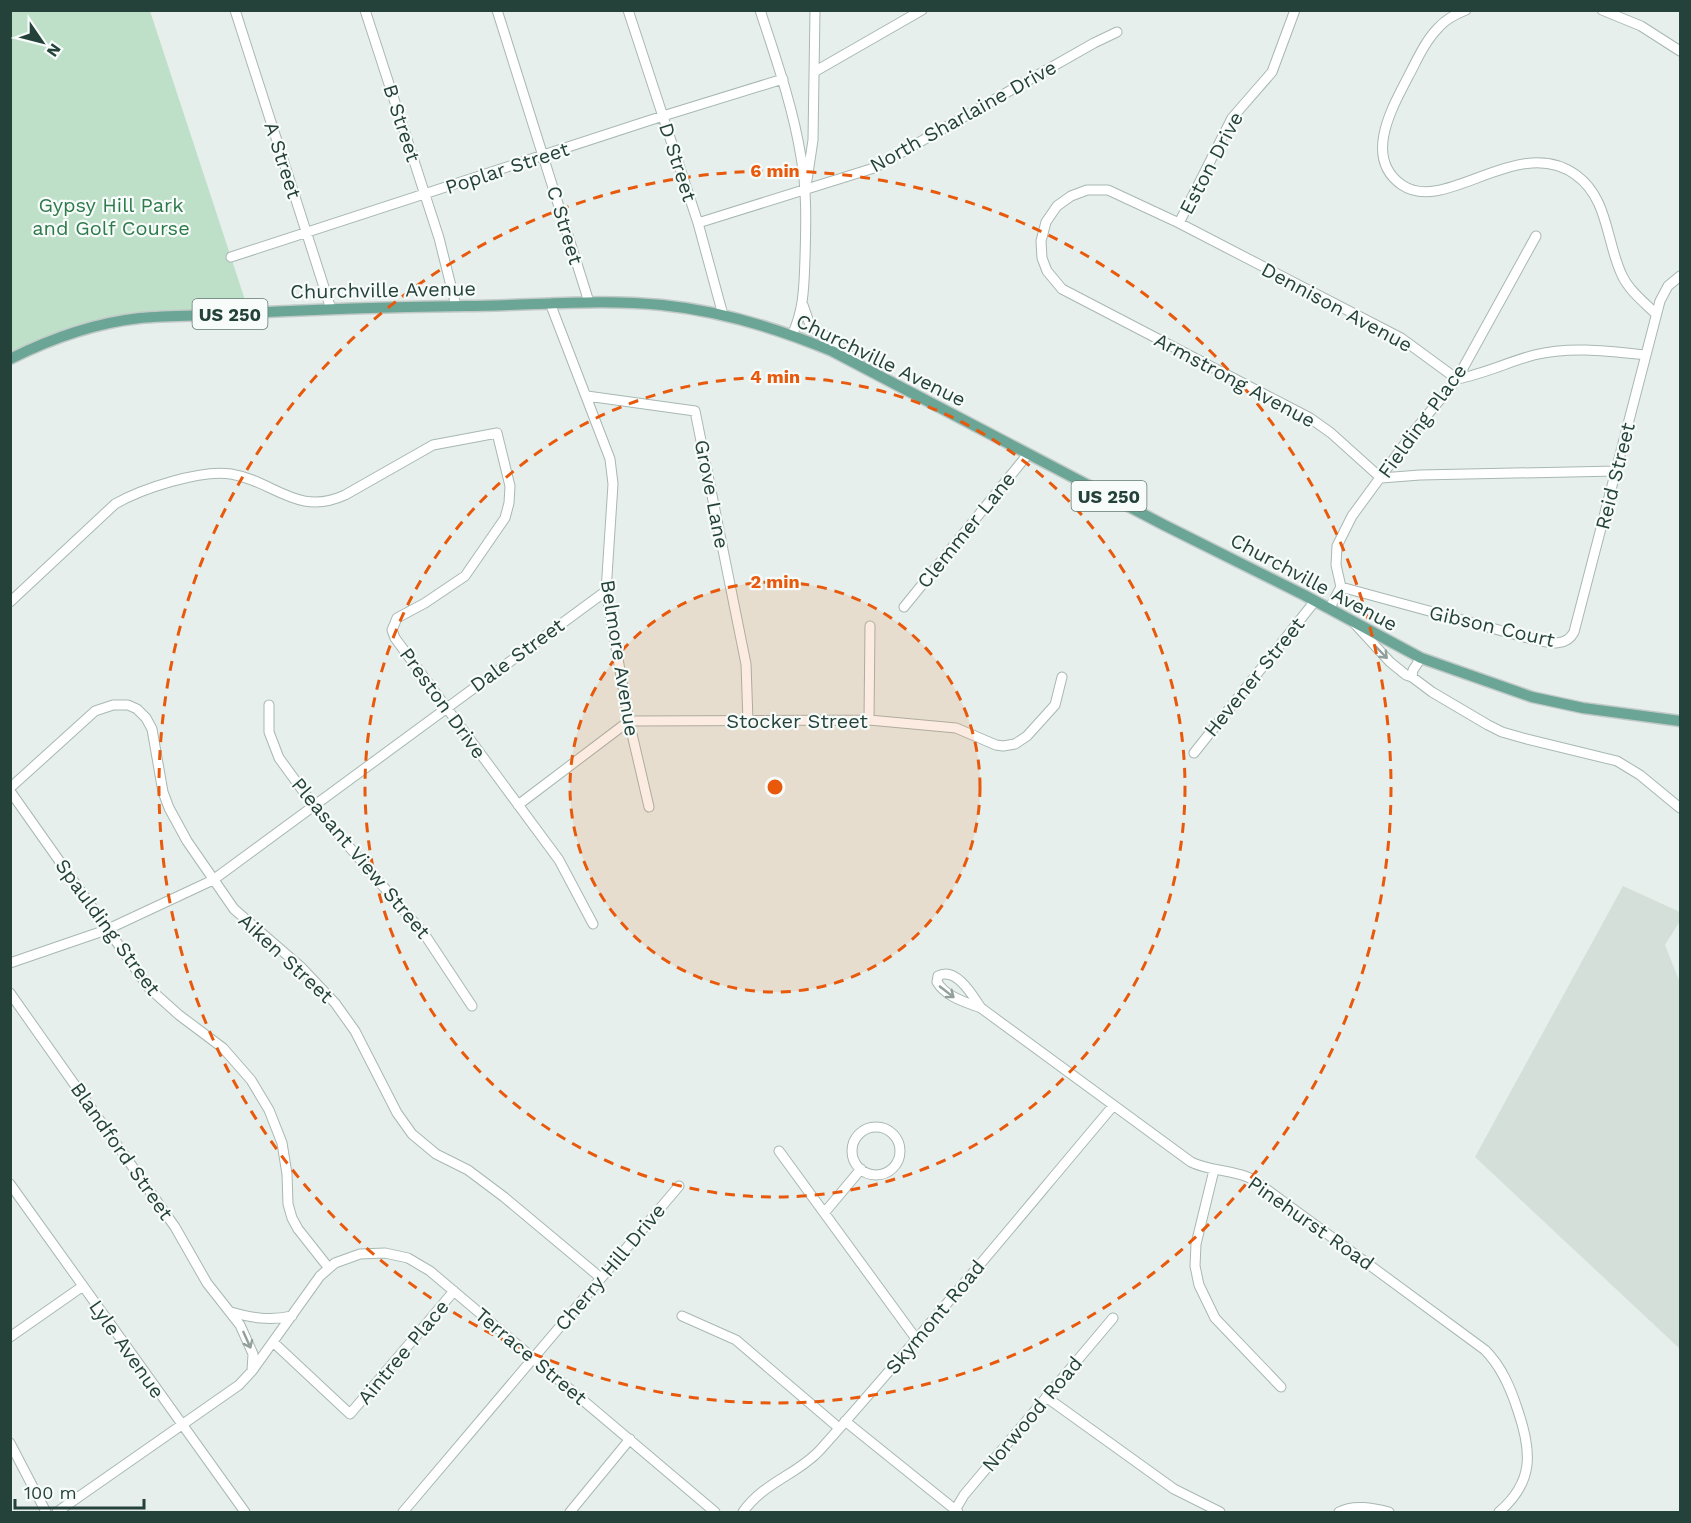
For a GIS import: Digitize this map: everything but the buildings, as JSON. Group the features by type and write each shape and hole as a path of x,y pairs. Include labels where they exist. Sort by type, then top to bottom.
{"main road":[{"name":"Churchville Avenue","path":"10,359 72,332 110,322 150,317 331,309 589,302 656,304 723,315 792,335 832,351 1421,658 1532,697 1583,708 1680,721"}],"street":[{"name":"A Street","path":"235,10 331,309"},
{"name":"B Street","path":"365,10 425,194 450,276 456,306"},
{"name":"C Street","path":"497,10 589,302"},
{"name":"D Street","path":"628,10 698,223 723,315"},
{"path":"760,10 783,79 797,137 805,189 806,250 803,304 792,335"},
{"path":"805,189 812,153 815,10"},
{"path":"814,72 922,10"},
{"name":"Eston Drive","path":"1179,224 1235,114 1272,72 1295,10"},
{"path":"1466,10 1446,15 1436,29 1422,50 1386,123 1383,152 1390,173 1403,186 1425,192 1526,163 1546,163 1568,170 1583,181 1598,201 1623,279 1656,314"},
{"path":"1602,10 1641,26 1680,51"},
{"name":"North Sharlaine Drive","path":"698,223 866,171 886,162 1117,32"},
{"name":"Poplar Street","path":"231,257 783,79"},
{"name":"Dennison Avenue","path":"1046,222 1054,209 1065,199 1080,192 1100,189 1116,193 1401,338 1457,379"},
{"name":"Armstrong Avenue","path":"1046,222 1041,241 1042,258 1047,272 1062,288 1088,304 1304,414 1325,428 1381,478"},
{"name":"Fielding Place","path":"1341,587 1336,560 1340,538 1352,516 1415,430 1457,379 1536,236"},
{"name":"Reid Street","path":"1571,637 1617,471 1656,314 1665,291 1680,276"},
{"name":"Belmore Avenue","path":"550,303 608,450 612,475 606,591 629,721 649,807"},
{"path":"803,304 813,328 836,343 865,368"},
{"path":"1457,379 1554,351 1596,350 1646,355"},
{"name":"Grove Lane","path":"586,396 695,411 746,664 748,721"},
{"name":"Preston Drive","path":"10,602 115,504 131,496 197,475 223,473 244,477 300,501 330,501 345,495 433,445 497,434 510,486 505,518 485,550 462,579 397,618 392,630 395,638 560,860 593,924"},
{"name":"Clemmer Lane","path":"904,607 1028,454"},
{"path":"1381,478 1420,475 1617,471"},
{"path":"1329,609 1341,587"},
{"name":"Gibson Court","path":"1341,587 1528,638 1553,643 1565,642 1571,637"},
{"name":"Dale Street","path":"10,963 106,930 213,880 606,591"},
{"name":"Hevener Street","path":"1194,753 1315,601"},
{"path":"1353,622 1390,662 1406,675 1502,732 1599,756 1624,765 1640,775 1680,808"},
{"path":"869,720 870,626"},
{"path":"1412,677 1413,670 1421,658"},
{"name":"Stocker Street","path":"629,721 869,720 956,728 996,745 1008,745 1028,736 1055,705 1062,677"},
{"name":"Aiken Street","path":"10,790 91,713 113,705 134,708 144,715 152,728 159,778 168,805 187,841 213,880 242,917 302,968 335,1003 355,1031 397,1113 412,1134 436,1155 468,1170 504,1197 601,1278"},
{"name":"Pleasant View Street","path":"269,705 267,722 279,758 314,806 425,935 472,1006"},
{"path":"518,805 629,721"},
{"name":"Spaulding Street","path":"10,790 106,930 156,995 223,1048 242,1068 260,1093 282,1143 287,1174 288,1204 292,1218 328,1267"},
{"name":"Pinehurst Road","path":"981,1008 966,986 951,975 938,976 937,982 942,989 957,1000 981,1008 1191,1162 1214,1170 1237,1173 1254,1180 1468,1336 1489,1354 1503,1374 1514,1396 1529,1451 1524,1478 1516,1494 1499,1512"},
{"name":"Blandford Street","path":"10,993 175,1227 207,1283 231,1312 250,1345 253,1354 252,1371"},
{"name":"Skymont Road","path":"743,1512 763,1490 812,1458 917,1340 1113,1106"},
{"path":"875,1127 891,1132 900,1147 899,1157 894,1167 878,1175 861,1169 853,1155 853,1145 858,1136 875,1127"},
{"path":"779,1151 917,1340"},
{"path":"825,1212 861,1169"},
{"path":"1214,1170 1196,1244 1195,1266 1199,1285 1215,1318 1281,1387"},
{"name":"Lyle Avenue","path":"10,1184 245,1512"},
{"name":"Cherry Hill Drive","path":"403,1512 679,1186"},
{"name":"Terrace Street","path":"328,1267 341,1259 380,1252 395,1254 424,1266 715,1512"},
{"path":"57,1512 234,1389 252,1371 328,1267"},
{"path":"10,1337 83,1286"},
{"name":"Aintree Place","path":"273,1342 350,1414 454,1291"},
{"path":"231,1312 264,1320 292,1316"},
{"path":"682,1316 736,1340 956,1512"},
{"name":"Norwood Road","path":"956,1512 964,1495 1113,1318"},
{"path":"1046,1397 1174,1489 1220,1512"},
{"path":"570,1512 630,1439"},
{"path":"10,1443 46,1512"},
{"path":"1339,1512 1363,1507 1389,1512"}],"shaded area":[{"path":"1623,886 1680,912 1680,921 1665,945 1680,983 1680,1349 1475,1157"}],"green space":[{"name":"Gypsy Hill Park and Golf Course","path":"11,11 150,11 248,309 164,312 11,353"}]}
